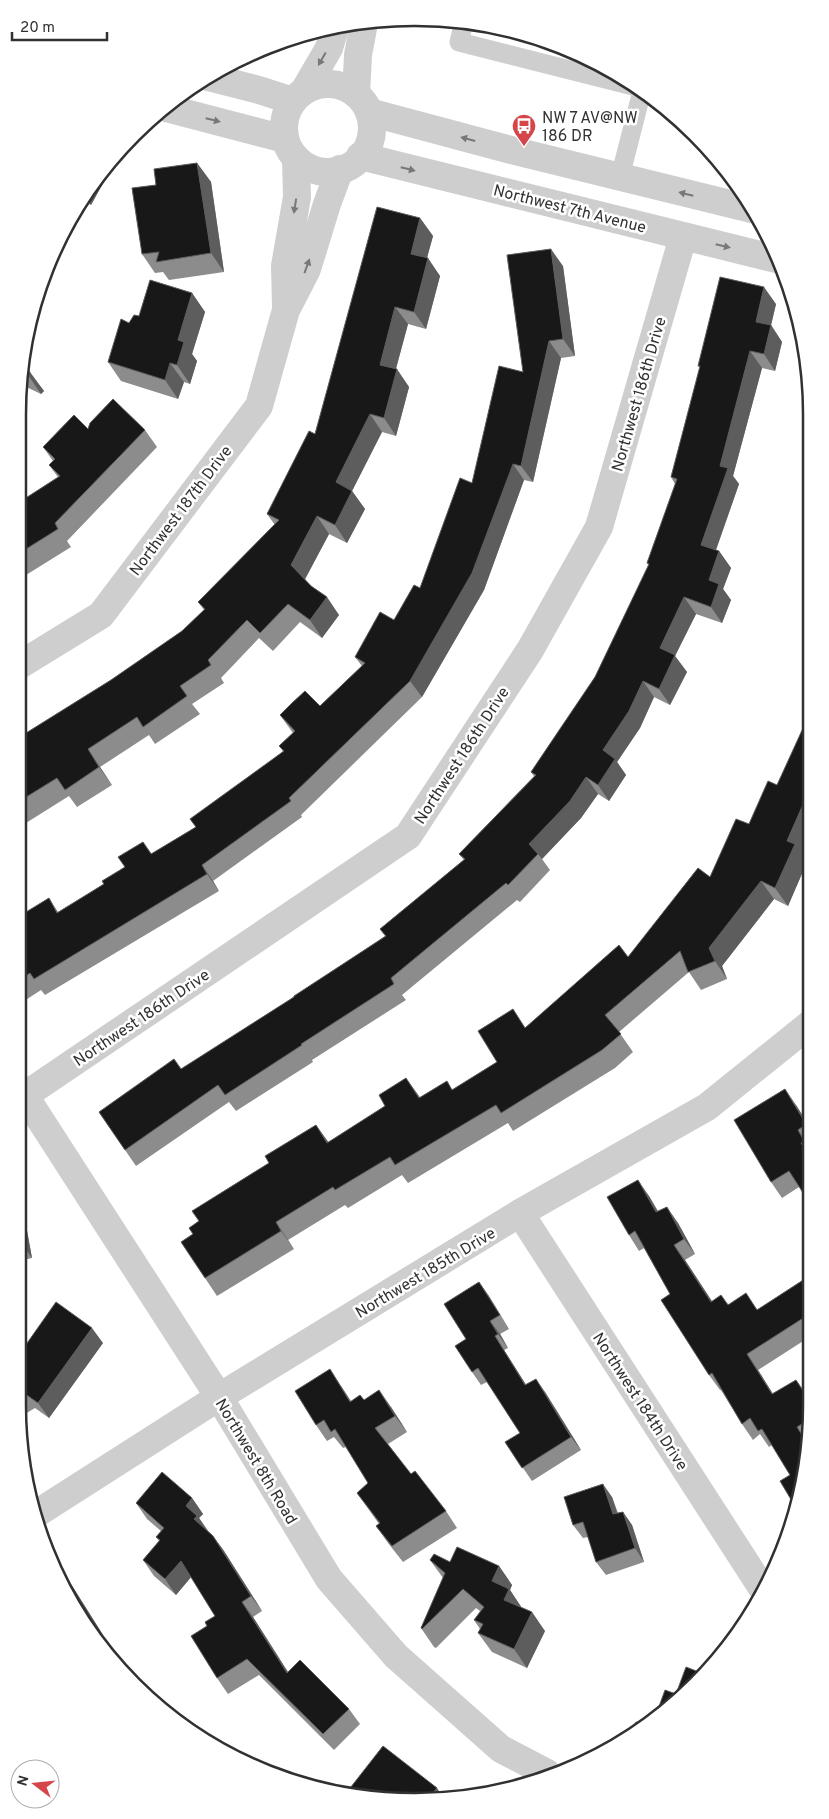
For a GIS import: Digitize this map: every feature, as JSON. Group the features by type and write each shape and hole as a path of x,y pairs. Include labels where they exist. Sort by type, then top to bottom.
{"street":[{"path":"173,110 291,149 310,168 322,171 350,163 368,144 371,133 362,103 358,55 363,30"},
{"path":"291,149 284,126 286,114 329,48 333,35"},
{"path":"218,79 259,90 298,96 314,86 327,84 341,86 362,103 515,152 743,208"},
{"name":"Northwest 187th Drive","path":"286,310 285,266 297,196 291,149"},
{"name":"Northwest 187th Drive","path":"26,661 101,615 259,406 286,310 307,269 327,204 350,163"},
{"name":"Northwest 7th Avenue","path":"350,163 769,257"},
{"name":"Northwest 186th Drive","path":"26,1095 408,836 530,650 598,527 684,237"},
{"name":"Northwest 185th Drive","path":"41,1511 219,1397 520,1214 707,1107 803,1030"},
{"name":"Northwest 8th Road","path":"26,1106 219,1397 329,1579 396,1656 501,1749 543,1771"},
{"name":"Northwest 184th Drive","path":"520,1214 759,1583"}],"lane":[{"path":"462,30 459,42 613,81"},
{"path":"620,177 640,99"}],"building":[{"path":"197,163 211,253 156,262 159,252 142,254 132,188 156,185 154,169"},
{"path":"377,207 420,218 411,254 428,258 414,312 395,307 380,365 397,369 384,418 370,414 336,482 352,491 335,525 317,516 291,565 311,586 327,597 310,620 288,604 260,633 247,620 208,660 211,665 180,686 187,696 143,727 137,717 88,749 99,767 65,790 57,778 26,797 26,733 111,680 182,631 205,609 198,602 279,520 267,514 309,431 315,434"},
{"path":"551,249 563,339 549,341 521,466 513,464 472,573 410,681 289,798 291,801 202,865 207,874 34,979 30,973 26,976 26,912 49,898 57,913 104,884 102,881 125,867 118,857 143,842 151,854 196,827 190,819 284,751 279,746 295,731 280,715 305,691 320,706 365,663 355,657 380,612 394,620 414,585 420,588 460,478 472,483 499,366 523,372 507,255"},
{"path":"720,277 764,287 756,322 771,325 764,354 750,351 720,466 728,468 701,545 719,551 709,580 719,584 711,607 684,597 660,648 675,655 659,689 643,681 629,711 603,750 615,759 598,785 586,777 570,801 529,844 538,854 508,885 506,883 391,978 394,984 225,1095 218,1085 125,1150 99,1112 174,1059 181,1069 386,936 380,929 465,859 459,854 536,775 531,772 595,677 649,564 647,563 677,479 671,477 700,366 698,366"},
{"path":"150,280 192,293 178,340 184,342 177,365 170,363 165,380 108,362 121,319 129,323 134,315 139,316"},
{"path":"113,399 145,430 55,523 58,529 26,549 26,498 60,476 49,465 55,459 43,447 74,415 88,429 90,423"},
{"path":"803,728 803,805 787,841 795,844 775,888 761,881 709,948 715,961 688,972 680,951 605,1015 621,1034 602,1050 501,1113 496,1105 395,1165 390,1157 335,1190 333,1187 276,1222 281,1231 205,1278 181,1242 193,1234 189,1228 199,1221 192,1211 269,1163 265,1156 316,1125 327,1143 385,1106 379,1095 406,1078 419,1098 447,1081 452,1090 497,1062 478,1031 513,1009 525,1028 619,945 628,957 698,868 710,877 736,819 749,824 768,781 777,785"},
{"path":"785,1089 803,1119 803,1126 798,1130 803,1139 801,1143 803,1146 803,1193 789,1171 771,1182 734,1120"},
{"path":"638,1180 656,1212 667,1207 684,1239 674,1245 711,1302 721,1295 728,1305 746,1293 757,1310 803,1280 803,1318 747,1354 772,1394 796,1380 803,1391 802,1424 797,1427 801,1434 791,1500 780,1481 790,1475 762,1429 758,1431 750,1418 742,1424 712,1373 709,1375 661,1300 670,1294 635,1231 629,1235 607,1197"},
{"path":"479,1282 500,1315 490,1321 498,1334 495,1336 525,1385 536,1379 571,1437 522,1468 505,1442 520,1433 478,1368 472,1372 455,1346 466,1339 444,1304"},
{"path":"56,1302 92,1328 38,1403 26,1394 26,1345"},
{"path":"330,1369 350,1402 360,1395 364,1400 379,1390 395,1416 375,1428 411,1474 415,1471 446,1511 392,1546 376,1526 380,1523 357,1493 368,1483 335,1429 331,1432 324,1420 316,1425 295,1391"},
{"path":"162,1472 192,1498 186,1506 197,1516 194,1519 213,1536 251,1596 242,1602 287,1673 300,1660 349,1709 323,1734 247,1659 217,1678 191,1636 207,1626 205,1622 215,1616 181,1561 165,1579 143,1560 160,1540 156,1537 164,1528 136,1503"},
{"path":"603,1484 613,1514 623,1512 635,1548 596,1562 583,1522 573,1525 564,1497"},
{"path":"457,1547 499,1566 492,1581 509,1589 504,1600 532,1612 514,1649 478,1633 483,1624 474,1620 484,1607 463,1589 421,1628 445,1573 430,1560 434,1554 450,1562"},
{"path":"71,1586 90,1617 78,1599"},
{"path":"686,1667 696,1671 689,1679 678,1689"},
{"path":"665,1690 673,1693 659,1706"},
{"path":"383,1746 437,1788 433,1792 414,1793 351,1787"}],"place":[{"name":"NW 7 AV@NW 186 DR","path":"524,147"}]}
